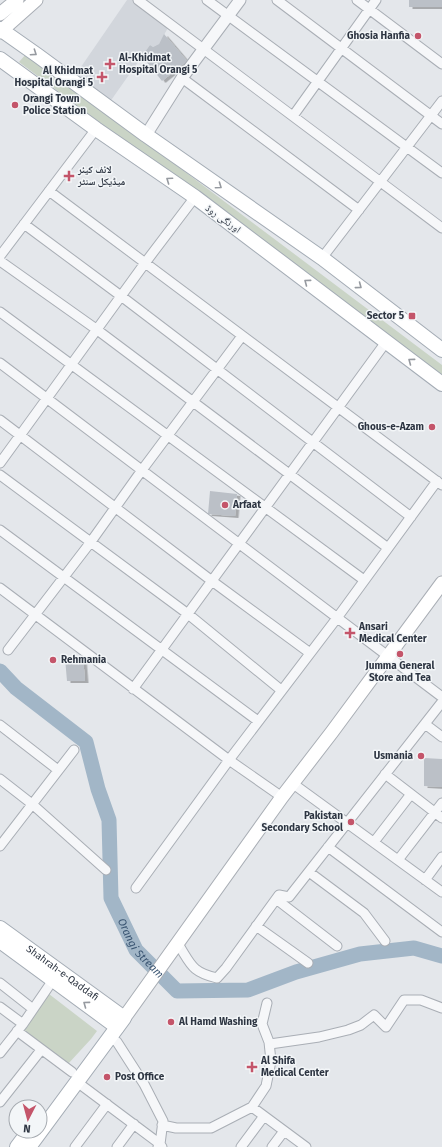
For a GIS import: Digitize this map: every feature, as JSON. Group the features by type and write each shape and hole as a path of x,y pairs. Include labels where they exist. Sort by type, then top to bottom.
{"main road":[{"path":"0,14 16,0"},
{"path":"36,0 1,31 49,63 146,135 322,258 442,350"},
{"name":"اورنگی روڈ","path":"0,59 194,198 442,384"},
{"path":"29,1147 75,1077 179,942 282,796 442,583"},
{"name":"Shahrah-e-Qaddafi","path":"0,928 118,1021"},
{"name":"Shahrah-e-Qaddafi","path":"0,941 53,980 118,1021"},
{"path":"48,1107 75,1077"}],"street":[{"path":"138,0 442,228"},
{"path":"208,0 442,173"},
{"path":"146,135 182,78 240,0"},
{"path":"276,0 442,124"},
{"path":"357,0 442,64"},
{"path":"293,116 376,0"},
{"path":"182,78 359,210"},
{"path":"322,258 442,101"},
{"path":"0,256 96,129"},
{"path":"49,191 439,483 411,517 337,618 228,760 136,888"},
{"path":"0,463 45,398 194,198"},
{"path":"24,224 411,517"},
{"path":"0,261 96,329 388,548"},
{"path":"0,312 364,580"},
{"path":"8,650 90,543 142,470 242,336"},
{"path":"133,689 386,342"},
{"path":"0,363 442,697"},
{"path":"0,420 212,581 310,653"},
{"path":"0,476 188,614 281,690"},
{"path":"0,530 258,721"},
{"path":"0,588 228,760 282,796"},
{"path":"179,942 192,968 206,976 216,978 226,968 279,895 289,897 442,702"},
{"path":"425,724 442,737"},
{"path":"0,725 58,770"},
{"path":"0,846 4,833 32,804 74,750"},
{"path":"385,774 438,816"},
{"path":"0,779 32,804 106,870"},
{"path":"292,783 442,892"},
{"path":"374,842 411,794"},
{"path":"398,860 438,816 442,803"},
{"path":"328,847 442,932"},
{"path":"425,880 442,857"},
{"path":"309,872 364,913 385,941"},
{"path":"276,899 337,946"},
{"path":"256,926 308,963"},
{"path":"1,1048 20,1028 53,980"},
{"path":"0,983 33,1009"},
{"path":"270,1044 319,1037 348,1030 361,1025 374,1015 386,1027 404,1000 421,1000 442,1008"},
{"path":"162,1125 176,1128 211,1128 252,1106 266,1086 271,1061 270,1044 262,1024 267,1003"},
{"path":"0,1007 41,1050 160,1146"},
{"path":"118,1021 117,1042 144,1084 162,1121 160,1146"},
{"path":"0,1102 41,1050"},
{"path":"75,1147 107,1104"},
{"path":"252,1106 306,1147"},
{"path":"241,1147 264,1116"},
{"path":"117,1147 134,1124"},
{"path":"272,1147 284,1131"}],"shaded area":[{"name":"Al-Khidmat Hospital Orangi 5","path":"127,0 138,0 170,24 159,44 153,47 150,45 107,106 72,80"}],"green space":[{"path":"27,53 442,365 442,379 19,62"},
{"path":"49,994 97,1031 68,1064 23,1032"}],"building":[{"path":"409,0 442,0 442,7 409,7"},
{"path":"164,34 187,61 162,81 142,56 150,45 153,47 159,44"},
{"path":"210,491 237,494 235,516 208,514"},
{"path":"83,657 85,681 67,681 65,658"},
{"path":"424,758 442,759 442,787 424,786"}],"waterway":[{"name":"Orangi Stream","path":"0,671 16,688 86,742 98,789 109,820 111,898 136,950 177,991 248,990 296,972 360,954 414,948 442,956"}],"place":[{"name":"Ghosia Hanfia","path":"418,36"},
{"name":"Al-Khidmat Hospital Orangi 5","path":"110,64"},
{"name":"Al Khidmat Hospital Orangi 5","path":"102,77"},
{"name":"Orangi Town Police Station","path":"15,105"},
{"name":"لائف کیئر میڈیکل سنٹر","path":"69,176"},
{"name":"Sector 5","path":"412,316"},
{"name":"Ghous-e-Azam","path":"432,427"},
{"name":"Arfaat","path":"225,505"},
{"name":"Ansari Medical Center","path":"350,633"},
{"name":"Jumma General Store and Tea","path":"400,654"},
{"name":"Rehmania","path":"53,660"},
{"name":"Usmania","path":"421,756"},
{"name":"Pakistan Secondary School","path":"351,822"},
{"name":"Al Hamd Washing","path":"171,1022"},
{"name":"Al Shifa Medical Center","path":"252,1067"},
{"name":"Post Office","path":"107,1077"}]}
